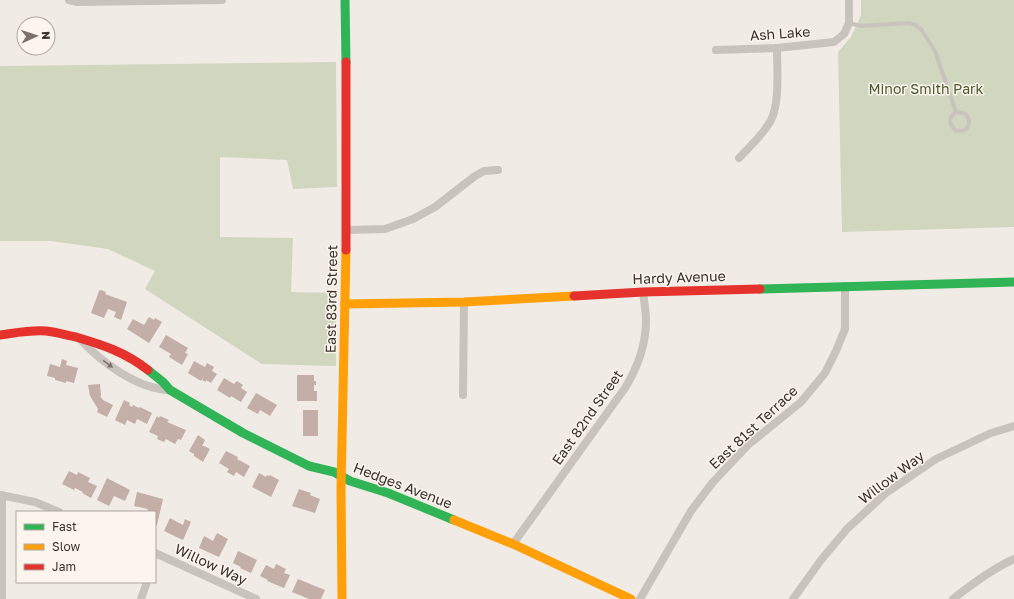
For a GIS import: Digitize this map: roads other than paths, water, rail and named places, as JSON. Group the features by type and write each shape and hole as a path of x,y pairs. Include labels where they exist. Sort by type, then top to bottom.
{"street":[{"path":"70,0 77,2 222,0"},
{"name":"East 83rd Street","path":"342,599 342,476 347,230 345,0"},
{"path":"849,0 849,23"},
{"name":"Ash Lake","path":"716,50 777,48 834,42 844,34 849,23"},
{"path":"739,158 756,140 772,119 776,104 777,48"},
{"path":"347,230 385,229 413,219 435,207 475,176 484,171 498,170"},
{"name":"Hardy Avenue","path":"345,304 464,302 643,292 1014,282"},
{"name":"East 81st Terrace","path":"640,599 691,511 713,482 748,445 801,402 825,373 845,329 845,286"},
{"name":"East 82nd Street","path":"513,544 634,374 641,355 645,335 646,319 643,292"},
{"path":"463,395 464,302"},
{"name":"Hedges Avenue","path":"0,335 19,332 60,332 99,344 134,360 154,373 170,390 243,434 309,466 334,472 350,481 388,493 513,544 631,599"},
{"path":"79,338 108,365 148,386 160,390 170,390"},
{"name":"Willow Way","path":"793,599 821,560 846,529 886,493 936,459 990,433 1014,426"},
{"path":"2,599 1,495 35,502 57,511"},
{"name":"Willow Way","path":"156,555 256,599"},
{"path":"953,599 973,583 1014,559"},
{"path":"141,599 147,583"}],"lane":[{"path":"849,23 861,26 909,24 921,29 935,50 956,112"},
{"path":"956,112 966,114 968,117 969,124 967,129 955,130 951,126 950,121 952,115 956,112"}],"park label":[{"name":"Minor Smith Park","path":"926,88"}]}
